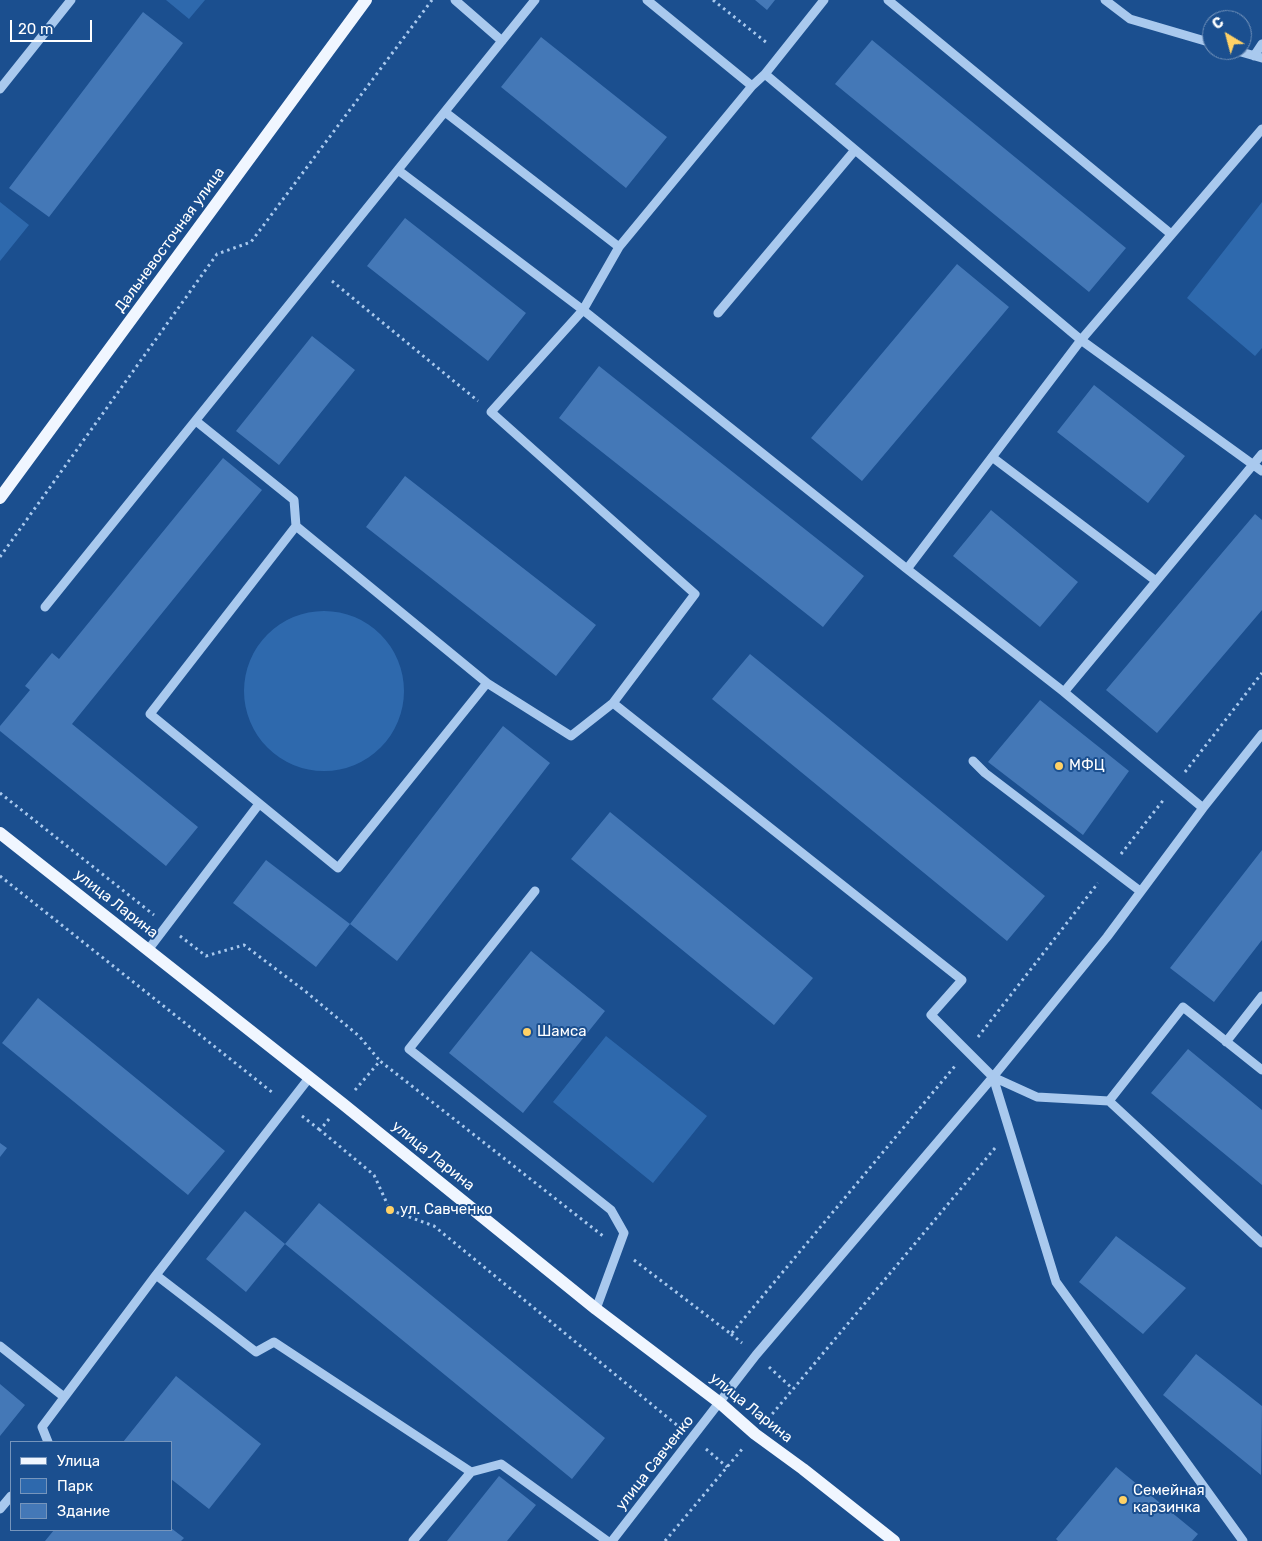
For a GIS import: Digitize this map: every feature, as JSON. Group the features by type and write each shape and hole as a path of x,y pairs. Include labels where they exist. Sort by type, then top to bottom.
{"main road":[{"name":"Дальневосточная улица","path":"0,498 366,0"},
{"name":"улица Ларина","path":"0,833 343,1104 596,1309 720,1403 755,1434 803,1469 894,1541"}],"street":[{"path":"0,89 71,0"},
{"path":"455,0 502,41"},
{"path":"45,607 535,0"},
{"path":"647,0 752,86"},
{"path":"296,526 487,683 571,736 613,703 695,594 491,412 583,310 619,246 752,86 765,74 824,0"},
{"path":"888,0 1171,234"},
{"path":"1106,0 1130,19 1202,40"},
{"path":"1258,57 1262,44"},
{"path":"765,74 1081,340 1262,472"},
{"path":"445,112 619,246"},
{"path":"907,569 1081,340 1262,129"},
{"path":"718,314 855,150"},
{"path":"398,170 583,310 1064,692 1203,808"},
{"path":"196,421 294,500 296,526 150,714 338,868 487,683"},
{"path":"1064,692 1262,454"},
{"path":"992,457 1156,581"},
{"path":"613,703 962,980 931,1015 993,1077 1037,1097 1109,1100 1262,1243"},
{"name":"улица Савченко","path":"612,1541 756,1355 993,1077 1107,937 1203,808 1262,734"},
{"path":"973,761 985,773 1140,892"},
{"path":"148,950 259,804"},
{"path":"535,891 409,1049 611,1210 624,1233 596,1309"},
{"path":"1226,1042 1262,996"},
{"path":"1109,1100 1183,1007 1262,1070"},
{"path":"993,1077 1056,1282 1243,1541"},
{"path":"48,1441 42,1427 64,1396 309,1078"},
{"path":"156,1275 256,1352 274,1342 471,1472"},
{"path":"0,1346 64,1396"},
{"path":"413,1541 471,1472 501,1464 607,1541"},
{"path":"0,1509 10,1497"}],"path":[{"path":"0,557 217,254 252,242 432,0"},
{"path":"713,0 781,54"},
{"path":"318,269 491,412"},
{"path":"0,793 206,956 244,945 305,991 359,1036 380,1062 731,1334 967,1051 1262,674"},
{"path":"0,876 374,1175 390,1210 434,1226 727,1467"},
{"path":"320,1130 380,1062"},
{"path":"665,1541 1010,1130"}],"green space":[{"path":"166,0 205,0 189,19"},
{"path":"0,202 29,225 0,261"},
{"path":"1262,202 1262,348 1255,356 1187,298"},
{"path":"332,611 362,620 381,634 391,646 398,660 403,675 403,707 398,722 391,736 381,748 369,758 347,768 332,771 316,771 301,768 279,758 257,736 245,707 244,683 247,668 257,646 279,624 308,612"},
{"path":"606,1036 707,1116 653,1183 553,1102"}],"building":[{"path":"755,0 775,0 767,10"},
{"path":"143,12 183,43 49,217 9,188"},
{"path":"541,37 667,137 626,188 501,87"},
{"path":"872,40 1126,248 1089,292 835,84"},
{"path":"405,218 526,313 488,361 367,266"},
{"path":"957,264 1009,307 862,481 811,438"},
{"path":"312,336 355,370 279,465 236,431"},
{"path":"599,366 864,576 823,627 559,418"},
{"path":"1094,385 1185,456 1148,503 1057,432"},
{"path":"223,458 262,490 72,724 198,827 166,866 0,731 0,726 30,690 25,686 52,653 59,659"},
{"path":"405,476 596,625 556,676 366,527"},
{"path":"991,510 1078,582 1040,627 953,556"},
{"path":"1255,514 1262,520 1262,610 1157,733 1106,690"},
{"path":"750,654 1045,896 1007,941 712,699"},
{"name":"МФЦ","path":"1040,700 1129,771 1083,835 988,762"},
{"path":"503,726 550,763 397,961 350,924"},
{"path":"610,812 813,978 774,1025 571,859"},
{"path":"1262,850 1262,940 1214,1002 1170,968"},
{"path":"266,860 350,924 316,967 233,903"},
{"name":"Шамса","path":"531,951 605,1011 523,1113 449,1053"},
{"path":"38,998 225,1151 188,1195 2,1043"},
{"path":"1188,1049 1262,1110 1262,1185 1151,1093"},
{"path":"0,1143 7,1148 0,1157"},
{"path":"319,1203 605,1438 572,1479 285,1244"},
{"path":"245,1211 285,1244 246,1292 206,1259"},
{"path":"1116,1236 1186,1288 1143,1334 1079,1282"},
{"path":"1196,1354 1262,1406 1261,1475 1163,1395"},
{"path":"176,1376 261,1444 209,1509 172,1480 172,1441 124,1441"},
{"path":"0,1384 25,1405 0,1436"},
{"name":"Семейная карзинка","path":"1116,1467 1198,1534 1192,1541 1058,1541 1056,1539"},
{"path":"499,1476 536,1505 507,1541 447,1541"},
{"path":"172,1529 184,1538 181,1541 45,1541 53,1531 172,1531"}],"place":[{"name":"МФЦ","path":"1059,766"},
{"name":"Шамса","path":"527,1032"},
{"name":"ул. Савченко","path":"390,1210"},
{"name":"Семейная карзинка","path":"1123,1500"}]}
